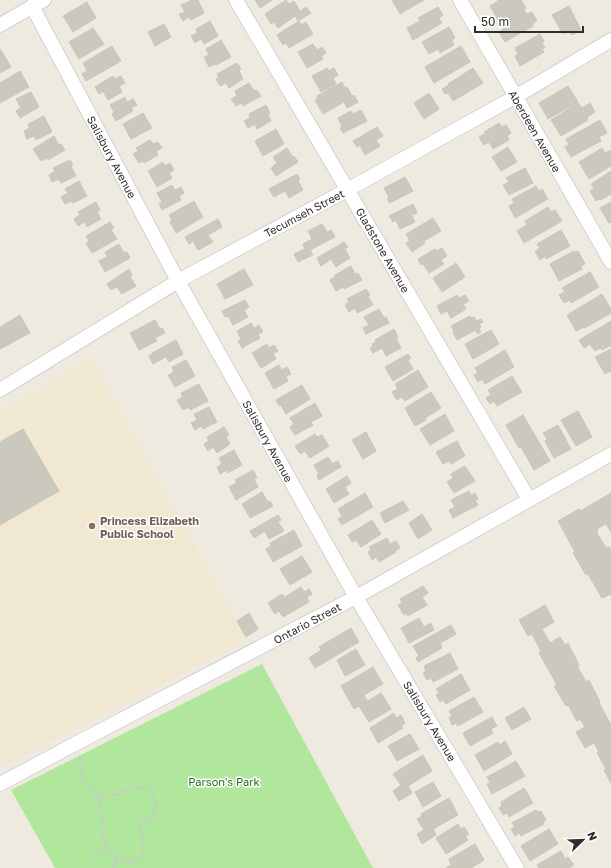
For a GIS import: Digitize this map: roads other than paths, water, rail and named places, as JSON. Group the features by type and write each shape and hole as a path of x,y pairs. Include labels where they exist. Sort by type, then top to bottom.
{"street":[{"name":"Gladstone Avenue","path":"236,0 529,499"},
{"name":"Aberdeen Avenue","path":"460,0 611,262"},
{"path":"0,25 38,3"},
{"name":"Salisbury Avenue","path":"38,3 178,281 356,597 517,868"},
{"name":"Tecumseh Street","path":"0,390 178,281 515,97 611,40"},
{"name":"Ontario Street","path":"0,784 356,597 611,454"}],"place":[{"name":"Princess Elizabeth Public School","path":"92,526"}],"park label":[{"name":"Parson's Park","path":"224,781"}]}
